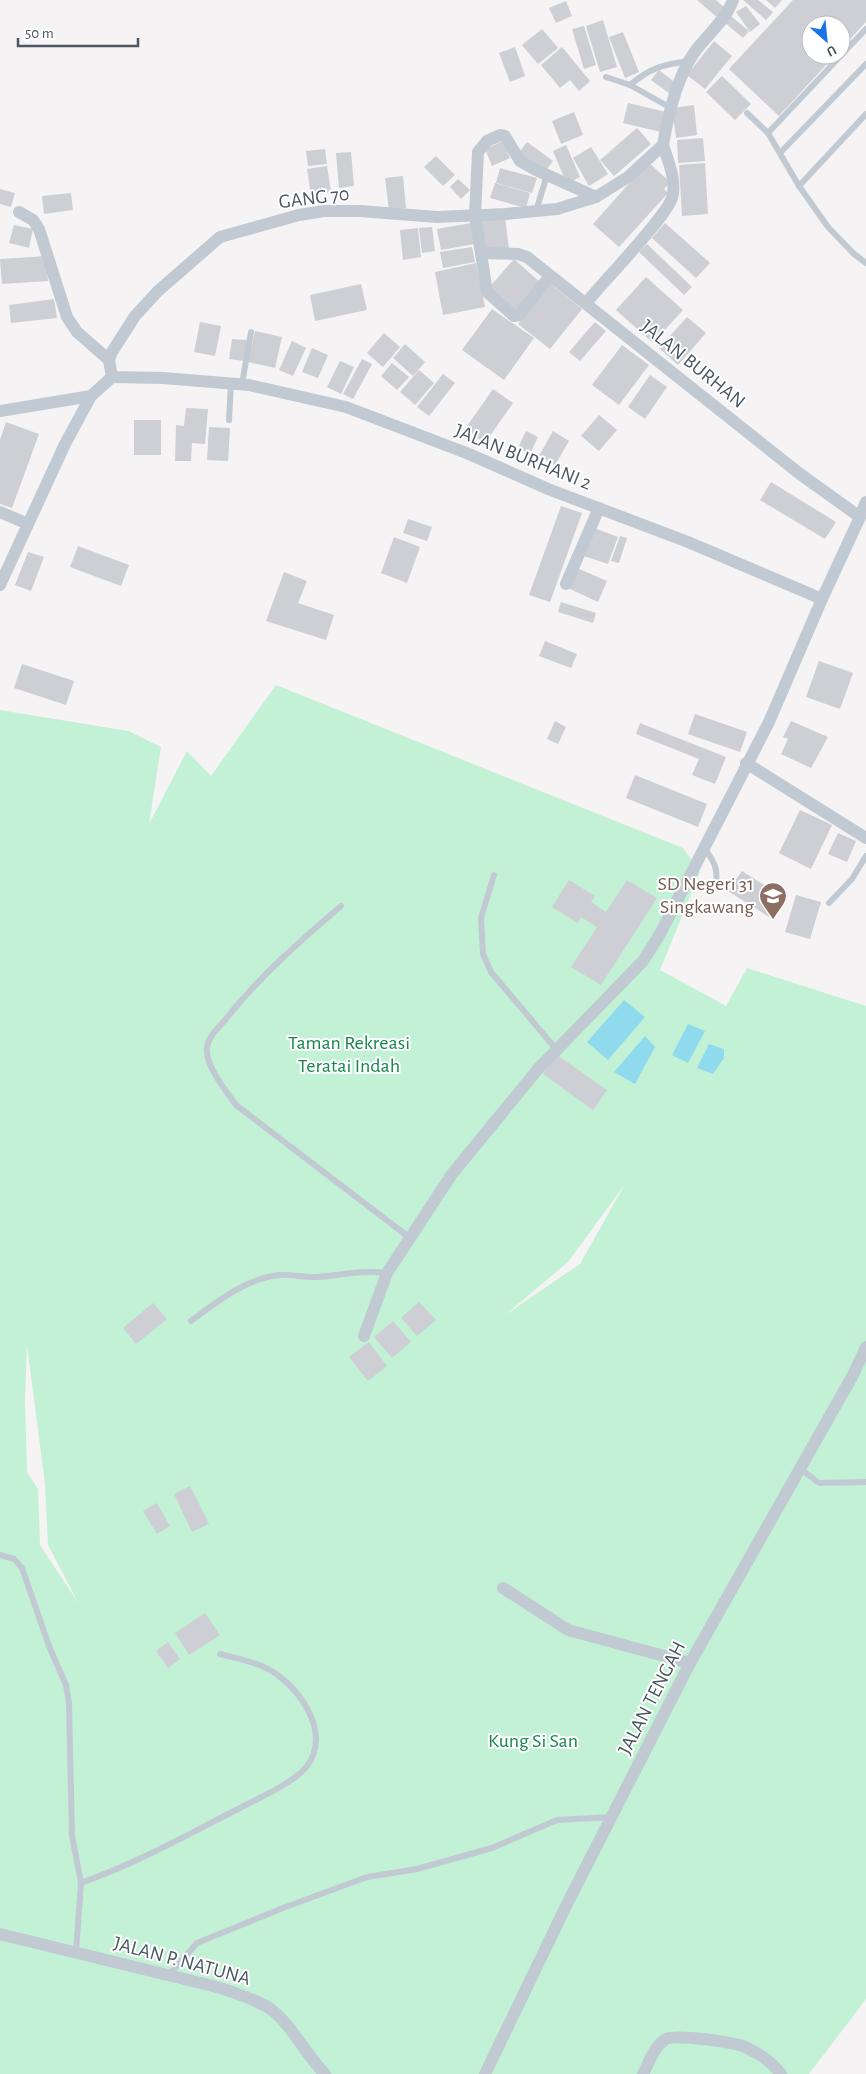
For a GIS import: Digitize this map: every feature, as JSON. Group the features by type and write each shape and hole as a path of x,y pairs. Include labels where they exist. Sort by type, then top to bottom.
{"street":[{"path":"587,302 653,226 672,199 674,185 663,145 671,108 689,61 704,38 726,14 733,0"},
{"path":"550,276 522,312 514,316 487,292 475,215 478,152 487,141 500,134 505,136 520,161 596,196"},
{"name":"GANG 70","path":"109,360 121,336 149,300 220,237 300,215 324,212 360,211 437,217 557,209 596,196 628,177 663,145"},
{"path":"0,585 91,396 112,377 109,360 77,332 67,317 39,229 33,220 19,212"},
{"name":"JALAN BURHAN","path":"481,253 518,254 527,257 587,302 777,455 860,517"},
{"name":"JALAN BURHANI 2","path":"112,377 236,383 305,396 378,418 688,542 822,599"},
{"path":"0,411 37,407 91,396"},
{"path":"364,1336 387,1273 452,1174 556,1049 643,961 660,934 746,763 769,722 866,502"},
{"path":"566,584 599,508"},
{"path":"0,512 28,524"},
{"path":"746,763 866,838"},
{"name":"JALAN TENGAH","path":"485,2074 567,1904 690,1663 801,1469 853,1375 866,1347"},
{"path":"503,1588 568,1630 690,1663"},
{"name":"JALAN P. NATUNA","path":"0,1934 221,1988 252,1999 270,2009 286,2024 313,2062 325,2074"},
{"path":"643,2074 657,2046 666,2039 687,2036 742,2046 763,2056 781,2074"}],"lane":[{"path":"768,133 866,29"},
{"path":"630,85 646,72 664,64 689,61"},
{"path":"780,153 866,64"},
{"path":"606,77 630,85 671,108"},
{"path":"747,113 768,133 799,186 838,239 866,263"},
{"path":"799,186 866,114"},
{"path":"536,211 547,175"},
{"path":"228,420 236,383 251,332"},
{"path":"704,848 717,867 715,888"},
{"path":"829,902 852,879 866,856"},
{"path":"494,875 481,918 483,954 491,972 556,1049"},
{"path":"341,906 293,947 240,1002 211,1037 207,1048 208,1058 219,1080 236,1105 410,1238"},
{"path":"191,1321 228,1295 259,1280 278,1275 317,1277 365,1270 387,1273"},
{"path":"801,1469 819,1483 866,1482"},
{"path":"0,1555 14,1559 22,1568 49,1646 66,1685 72,1771 72,1836 81,1883 76,1952"},
{"path":"81,1883 116,1871 268,1793 300,1774 308,1765 315,1750 317,1734 300,1697 281,1677 264,1666 220,1654"},
{"path":"169,1975 197,1943 282,1908 367,1877 417,1870 492,1848 557,1820 613,1817"}],"green space":[{"path":"276,685 683,848 700,872 660,970 726,1006 747,968 866,1006 866,1999 809,2074 0,2074 0,710 128,731 161,747 149,824 187,751 211,776","holes":["625,1184 580,1264 505,1315 568,1262","27,1345 45,1484 48,1545 79,1604 40,1545 38,1489 27,1472 25,1401"]}],"water":[{"path":"624,1000 645,1017 608,1060 587,1042"},
{"path":"688,1024 705,1031 688,1063 672,1055"},
{"path":"645,1036 655,1047 635,1084 614,1072"},
{"path":"709,1044 724,1049 724,1058 713,1074 697,1068"}],"building":[{"path":"697,0 716,0 726,9 718,18"},
{"path":"743,0 758,0 773,12 766,20"},
{"path":"766,0 782,0 775,8"},
{"path":"793,0 866,0 866,22 851,38 851,15 801,15 801,65 826,65 779,116 729,69"},
{"path":"566,1 572,16 556,23 549,8"},
{"path":"746,6 760,24 750,32 736,12"},
{"path":"731,16 749,31 743,38 725,23"},
{"path":"603,20 617,67 600,72 586,26"},
{"path":"584,26 596,65 584,69 572,29"},
{"path":"542,29 558,48 538,64 522,45"},
{"path":"623,32 639,72 625,78 609,37"},
{"path":"714,41 732,56 705,89 687,75"},
{"path":"515,47 525,76 510,82 499,53"},
{"path":"562,47 590,81 579,91 570,80 560,88 541,65"},
{"path":"659,70 677,84 670,94 651,80"},
{"path":"722,76 751,104 735,120 706,92"},
{"path":"628,103 666,112 661,132 623,123"},
{"path":"694,105 697,135 676,138 672,108"},
{"path":"574,112 583,135 561,144 552,121"},
{"path":"637,128 651,144 614,176 600,160"},
{"path":"703,138 705,161 678,163 677,140"},
{"path":"503,141 510,158 492,166 485,149"},
{"path":"527,142 553,161 544,173 518,154"},
{"path":"566,145 580,177 567,184 553,151"},
{"path":"591,147 608,174 589,186 573,158"},
{"path":"325,149 327,164 308,166 306,151"},
{"path":"351,152 354,186 339,188 336,153"},
{"path":"436,156 455,175 443,186 424,167"},
{"path":"648,162 670,182 664,189 668,193 619,247 593,224"},
{"path":"705,163 708,214 682,216 679,165"},
{"path":"327,166 331,192 311,195 307,169"},
{"path":"500,168 537,178 532,193 496,183"},
{"path":"403,176 406,208 389,211 385,178"},
{"path":"458,179 470,190 461,199 450,187"},
{"path":"495,183 530,193 526,208 490,198"},
{"path":"0,189 15,193 11,207 0,204"},
{"path":"71,193 73,210 44,214 42,196"},
{"path":"505,217 509,249 485,252 481,220"},
{"path":"471,223 475,244 441,250 437,229"},
{"path":"665,223 710,263 696,278 652,238"},
{"path":"14,225 33,229 29,248 9,243"},
{"path":"432,227 435,251 422,253 419,228"},
{"path":"418,228 421,257 403,260 400,230"},
{"path":"647,244 692,287 684,295 639,252"},
{"path":"472,247 475,262 443,268 440,252"},
{"path":"46,256 48,281 2,284 0,259"},
{"path":"514,259 541,283 515,313 488,289"},
{"path":"476,263 485,307 443,315 435,272"},
{"path":"646,277 683,310 653,343 616,310"},
{"path":"361,284 367,310 315,321 310,295"},
{"path":"551,284 582,309 550,349 518,324"},
{"path":"54,299 57,318 11,323 9,305"},
{"path":"492,309 534,338 504,380 462,350"},
{"path":"687,317 706,333 678,365 659,348"},
{"path":"200,322 221,326 215,356 194,352"},
{"path":"595,322 606,331 580,361 569,352"},
{"path":"255,331 282,337 275,368 248,362"},
{"path":"384,333 400,347 383,367 367,353"},
{"path":"232,339 247,340 244,361 229,359"},
{"path":"292,341 306,348 293,376 279,370"},
{"path":"405,344 425,362 413,376 393,358"},
{"path":"622,345 649,365 619,405 592,385"},
{"path":"312,348 328,355 318,378 302,372"},
{"path":"362,359 372,364 353,399 343,394"},
{"path":"340,361 354,367 341,394 327,387"},
{"path":"392,363 409,377 397,390 381,376"},
{"path":"419,370 434,383 415,405 400,392"},
{"path":"443,374 455,383 429,416 417,407"},
{"path":"650,375 667,387 645,419 628,407"},
{"path":"493,389 513,403 485,443 465,429"},
{"path":"186,408 208,409 205,444 192,443 191,461 175,461 176,425 184,426"},
{"path":"599,415 617,430 599,451 581,436"},
{"path":"134,420 161,420 161,455 134,455"},
{"path":"6,422 39,434 12,508 0,504 0,440"},
{"path":"209,427 230,428 228,461 207,460"},
{"path":"526,431 538,437 530,454 518,448"},
{"path":"553,431 569,441 555,465 539,456"},
{"path":"771,482 836,522 825,539 760,500"},
{"path":"561,506 582,513 550,602 529,595"},
{"path":"408,519 432,527 427,541 403,533"},
{"path":"594,528 618,537 608,564 584,556"},
{"path":"620,536 627,538 619,563 611,561"},
{"path":"394,537 420,547 407,583 381,573"},
{"path":"78,546 129,565 121,586 70,567"},
{"path":"28,552 44,557 31,591 15,585"},
{"path":"577,568 607,581 598,602 568,588"},
{"path":"284,572 307,581 298,603 334,615 326,640 266,621"},
{"path":"561,602 596,613 593,623 558,612"},
{"path":"545,641 577,654 571,668 539,656"},
{"path":"819,661 853,673 840,709 806,697"},
{"path":"22,664 74,681 66,705 14,688"},
{"path":"695,714 747,732 740,752 688,734"},
{"path":"555,721 566,727 558,744 547,739"},
{"path":"791,721 828,737 811,768 781,754 788,739 783,737"},
{"path":"640,723 726,757 715,784 692,775 699,759 636,734"},
{"path":"635,775 707,804 698,827 626,798"},
{"path":"800,810 832,825 811,869 779,853"},
{"path":"838,833 856,841 847,862 828,854"},
{"path":"742,871 783,897 769,917 728,891"},
{"path":"569,880 595,896 591,902 606,912 627,880 657,898 601,985 571,967 597,927 581,917 578,923 552,907"},
{"path":"796,895 821,902 810,939 785,932"},
{"path":"557,1055 607,1090 593,1110 543,1074"},
{"path":"419,1302 436,1320 417,1336 401,1318"},
{"path":"153,1303 167,1319 136,1344 123,1328"},
{"path":"393,1321 411,1342 392,1358 374,1337"},
{"path":"369,1342 387,1366 368,1381 349,1357"},
{"path":"190,1486 209,1524 192,1532 174,1494"},
{"path":"157,1503 170,1526 157,1534 143,1511"},
{"path":"205,1613 220,1635 189,1655 175,1633"},
{"path":"168,1642 180,1659 168,1668 156,1651"}],"place":[{"name":"SD Negeri 31 Singkawang","path":"773,920"}],"park label":[{"name":"Taman Rekreasi Teratai Indah","path":"349,1054"},
{"name":"Kung Si San","path":"533,1741"}]}
